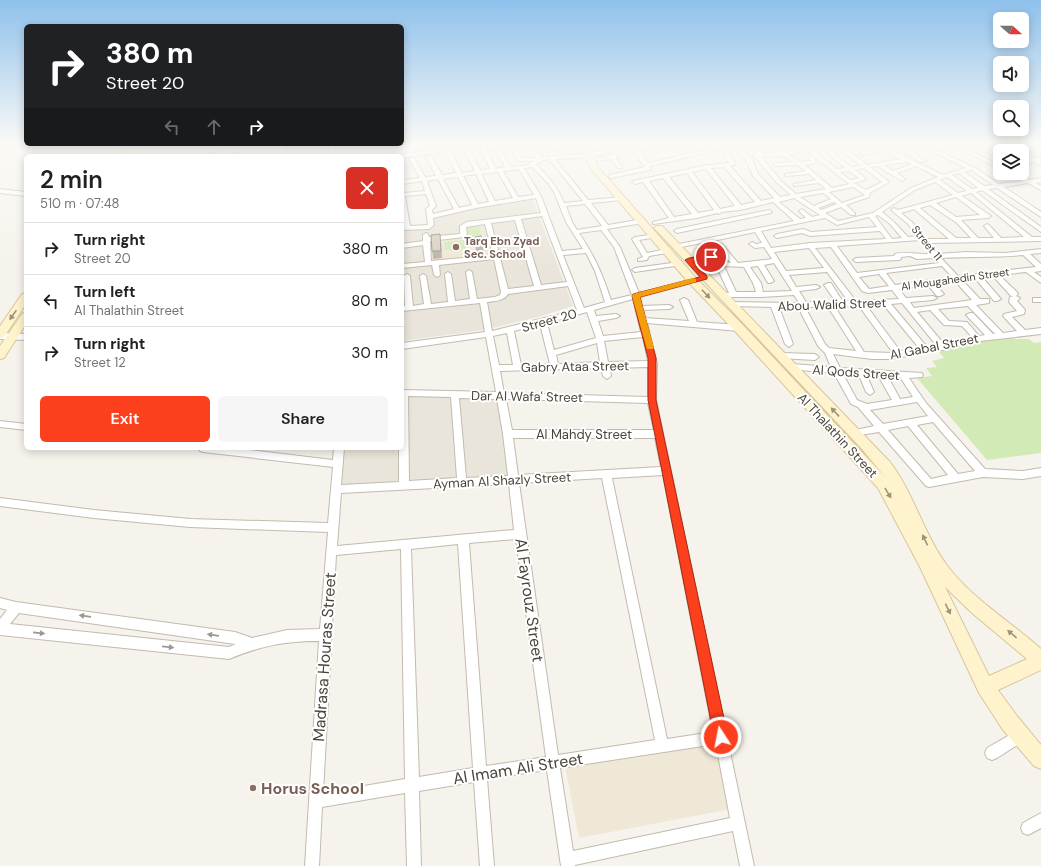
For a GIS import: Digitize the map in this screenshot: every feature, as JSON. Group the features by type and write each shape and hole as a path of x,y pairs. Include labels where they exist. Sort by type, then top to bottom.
{"street":[{"path":"404,228 431,226 429,209 434,206 426,185"},
{"path":"444,185 457,210"},
{"path":"465,185 476,206"},
{"path":"484,185 493,203"},
{"path":"509,185 516,199"},
{"path":"532,185 538,196 581,311"},
{"path":"552,185 575,232 588,251 598,271 609,304"},
{"path":"575,185 617,247 636,296 646,334 653,364 652,400 747,866"},
{"name":"Al Thalathin Street","path":"611,185 651,225"},
{"name":"Al Thalathin Street","path":"619,185 671,248 880,481 930,561 956,587 1041,661"},
{"path":"649,185 677,231 688,243"},
{"path":"673,185 697,216"},
{"path":"700,185 719,212"},
{"path":"722,185 740,208"},
{"path":"744,185 760,204"},
{"path":"763,185 799,222"},
{"path":"784,185 796,197 839,223 878,212 913,189 922,185"},
{"path":"825,185 835,200 853,214"},
{"path":"575,232 604,228 651,225 777,201 846,185"},
{"path":"854,185 866,192"},
{"path":"866,192 881,185"},
{"path":"943,185 986,216"},
{"path":"962,185 1002,215 1030,239"},
{"path":"979,185 1041,230"},
{"path":"898,212 983,188 1002,185"},
{"path":"997,186 1040,214"},
{"path":"0,191 24,194"},
{"path":"404,194 429,192"},
{"path":"827,217 840,205 866,196 868,194 866,192"},
{"path":"430,217 476,206 538,196"},
{"path":"562,205 622,198"},
{"path":"813,208 835,200"},
{"path":"932,203 956,219 976,240"},
{"name":"Street 11","path":"888,206 910,222 1000,335"},
{"path":"918,207 954,240"},
{"path":"802,211 813,220"},
{"path":"677,231 769,212"},
{"path":"878,212 892,223 906,239"},
{"path":"404,246 462,236 464,235 463,226 465,225 545,214"},
{"path":"651,225 635,239 643,257 688,243 827,217 853,214 867,214 882,229 891,241"},
{"path":"867,214 874,229"},
{"path":"956,219 1002,215"},
{"path":"517,217 538,288"},
{"path":"407,276 406,309 500,298 505,294 505,292 488,222"},
{"path":"892,223 910,222"},
{"path":"987,226 999,240"},
{"path":"425,227 426,241 437,275"},
{"path":"777,236 804,231 810,234 882,229"},
{"path":"757,230 796,291 822,346 827,350 852,399 866,406 881,428 926,481 931,484 983,473 1022,474 1041,472"},
{"path":"819,233 855,275 943,264"},
{"path":"708,239 713,244 720,245 736,265"},
{"path":"752,244 755,246 783,248 906,239 1041,239"},
{"path":"810,245 898,354"},
{"path":"783,248 788,256"},
{"path":"559,253 588,251"},
{"path":"856,260 899,258 897,255 911,254 917,257 1005,256 1041,251"},
{"path":"1026,253 1041,268"},
{"path":"404,266 497,257"},
{"path":"635,270 711,257 724,265 760,264 777,260"},
{"path":"718,262 730,298 816,288"},
{"path":"760,264 770,281"},
{"path":"746,265 757,283 760,295"},
{"name":"Al Mougahedin Street","path":"855,275 865,289 870,291 956,278 1029,271 1041,268"},
{"path":"785,273 829,270"},
{"path":"1029,271 1041,281"},
{"path":"468,272 474,302"},
{"path":"881,272 942,347"},
{"path":"448,274 452,304"},
{"path":"994,274 1015,296 1012,299 1012,302 1022,312 1006,316 1023,333"},
{"path":"423,276 428,306"},
{"path":"977,276 997,299"},
{"name":"Al Thalathin Street","path":"699,279 730,298 742,326 782,356 885,466 901,489 930,561 985,687 1000,711 1041,759"},
{"name":"Street 20","path":"404,346 510,330 699,279"},
{"path":"930,282 940,294"},
{"path":"505,292 570,284"},
{"path":"828,285 841,304"},
{"name":"Abou Walid Street","path":"730,298 774,305 803,306 886,303 933,298"},
{"path":"1,332 24,299"},
{"path":"684,300 694,324"},
{"name":"Al Fayrouz Street","path":"483,301 497,368 508,434 520,534 568,863"},
{"path":"913,310 986,301"},
{"path":"886,303 924,350"},
{"path":"830,304 862,355"},
{"path":"774,305 789,344"},
{"path":"639,308 669,307"},
{"path":"590,308 600,339 607,376"},
{"path":"932,308 947,323 964,324 977,338"},
{"path":"970,315 991,336"},
{"path":"594,319 616,316"},
{"path":"0,355 24,319"},
{"path":"642,320 742,326"},
{"path":"542,322 555,367"},
{"path":"510,330 518,368"},
{"path":"1,332 15,332 24,336"},
{"name":"Al Gabal Street","path":"827,350 881,356 942,347 977,338 1041,332"},
{"path":"552,353 600,339 646,334"},
{"path":"782,356 815,357"},
{"name":"Gabry Ataa Street","path":"497,368 653,364"},
{"name":"Al Qods Street","path":"792,367 862,373 919,375"},
{"path":"862,373 870,392"},
{"path":"882,374 888,388 898,402"},
{"path":"903,375 918,399 983,473"},
{"name":"Dar Al Wafa' Street","path":"404,393 652,400"},
{"path":"455,394 462,482"},
{"path":"866,406 918,399"},
{"path":"854,433 935,418"},
{"path":"910,423 956,478"},
{"path":"0,424 24,427"},
{"name":"Al Mahdy Street","path":"508,434 659,434"},
{"path":"220,450 338,464"},
{"name":"Madrasa Houras Street","path":"312,866 325,635 339,450"},
{"path":"404,450 404,485"},
{"name":"Ayman Al Shazly Street","path":"337,488 667,471"},
{"path":"606,474 662,745"},
{"path":"0,502 94,514 190,523 333,528"},
{"path":"332,551 520,534"},
{"path":"463,539 487,866"},
{"path":"406,544 414,866"},
{"path":"0,603 16,607 235,638 251,643"},
{"path":"0,629 16,607"},
{"path":"0,629 229,653 251,643 275,637 325,635"},
{"path":"985,687 1041,661"},
{"path":"992,753 1020,735"},
{"name":"Al Imam Ali Street","path":"315,801 480,773 721,737"},
{"path":"1028,828 1041,820"},
{"path":"568,863 738,823"}],"shaded area":[{"path":"533,200 573,306 538,317 483,330 404,341 404,230 432,228 431,217 491,205"},
{"name":"Tarq Ebn Zyad Sec. School","path":"481,223 488,257 428,263 427,239 462,236 464,226"},
{"path":"404,394 499,396 511,476 344,487 341,485 341,450 404,450"},
{"path":"715,738 731,809 579,838 565,766"}],"green space":[{"path":"479,225 483,244 468,245 465,227"},
{"path":"465,240 466,249 445,250 444,242"},
{"path":"1010,335 1015,339 1029,339 1034,343 1041,342 1041,453 987,460 917,378 932,376 926,368 937,367 932,361 944,358 936,348"}],"building":[{"path":"440,234 441,251 432,251 431,235"},
{"path":"481,236 483,245 475,246 475,237"}],"slow traffic":[{"path":"650,348 636,296 693,280"}],"place":[{"name":"Tarq Ebn Zyad Sec. School","path":"456,247"},
{"name":"Horus School","path":"253,788"}],"route":[{"path":"711,257 689,260 704,278 636,296 652,358 652,400 721,737"}]}
